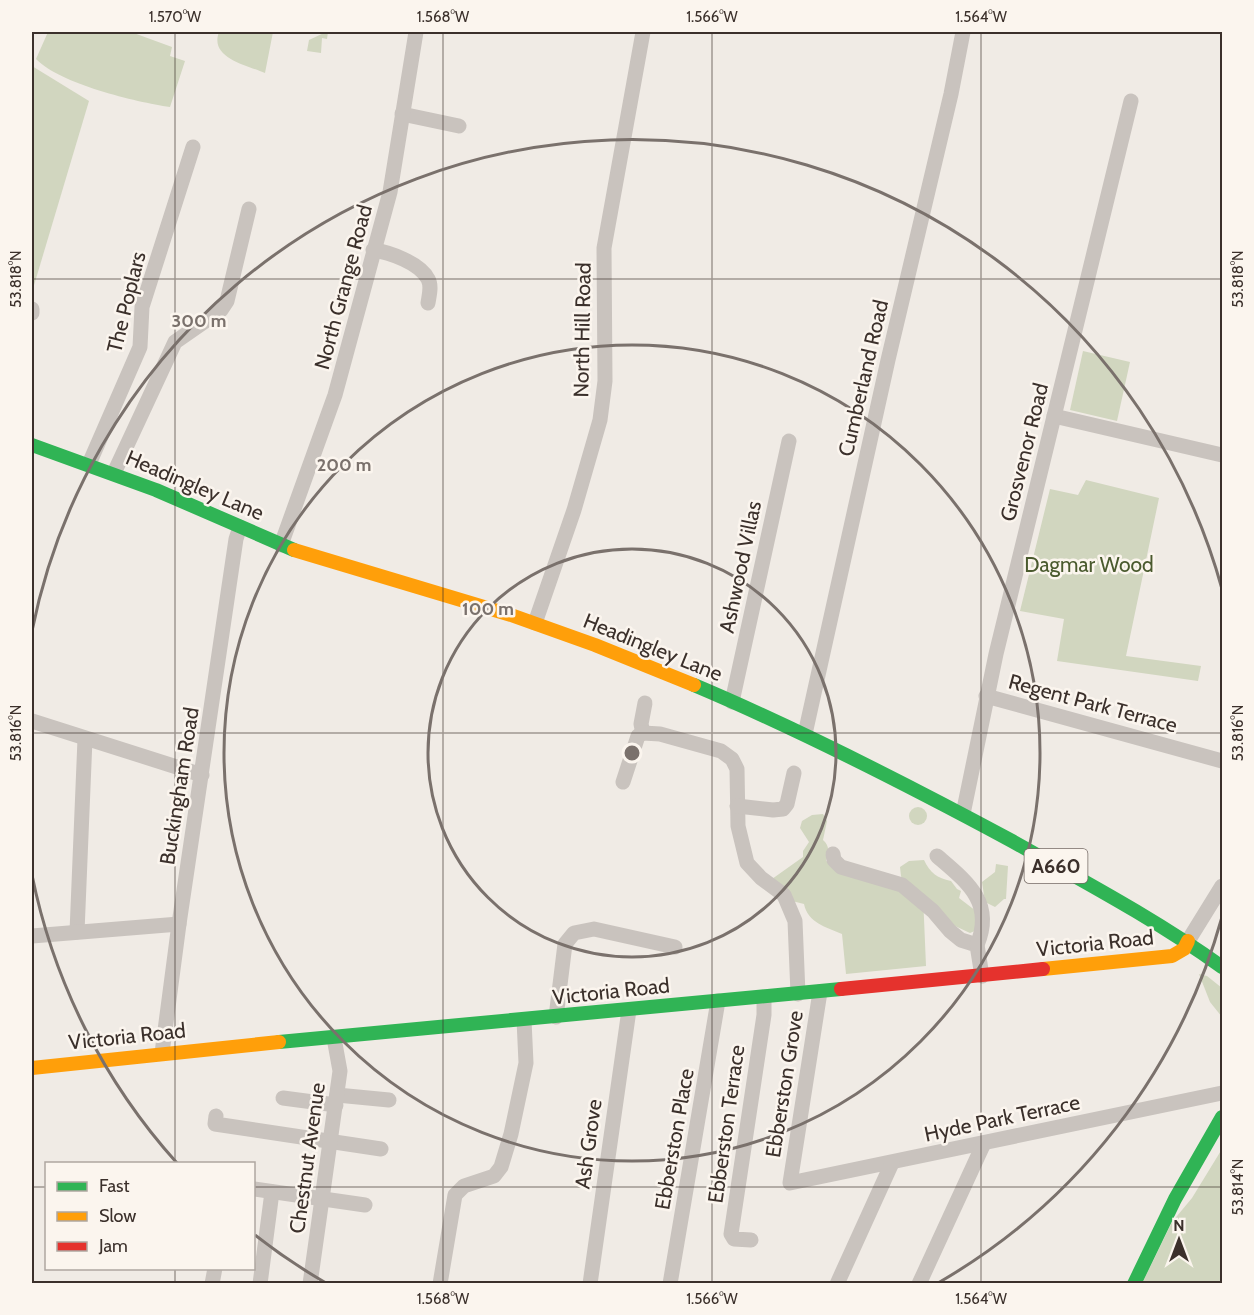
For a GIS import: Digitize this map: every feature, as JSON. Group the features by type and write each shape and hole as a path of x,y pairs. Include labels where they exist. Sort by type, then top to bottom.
{"main road":[{"name":"Headingley Lane","path":"32,445 114,473 281,545 477,603 535,623 639,662 805,734 963,814 1150,918 1188,941 1222,967"},
{"name":"Victoria Road","path":"32,1068 162,1053 820,992 1172,956 1184,949 1188,941"},
{"path":"1134,1284 1175,1199 1222,1117"}],"street":[{"name":"North Grange Road","path":"281,545 335,395 390,192 416,32"},
{"name":"North Hill Road","path":"535,623 574,510 600,420 605,381 604,248 643,32"},
{"name":"Cumberland Road","path":"805,734 888,360 951,94 963,32"},
{"name":"Grosvenor Road","path":"963,814 986,696 1131,101"},
{"path":"402,114 459,126"},
{"name":"The Poplars","path":"89,464 140,347 142,307 193,147"},
{"path":"114,473 175,342 220,310 227,301 249,209"},
{"path":"373,250 390,252 421,270 429,279 429,303"},
{"path":"1054,416 1222,455"},
{"name":"Ashwood Villas","path":"732,702 789,441"},
{"name":"Buckingham Road","path":"162,1053 236,538 240,527"},
{"name":"Regent Park Terrace","path":"986,696 1222,761"},
{"path":"643,733 641,724 645,703"},
{"path":"32,721 202,775"},
{"path":"623,782 638,736 643,733 660,734 721,751 732,759 737,769 736,806 739,834 747,863 784,895 795,921 798,994"},
{"path":"77,932 85,739"},
{"path":"736,806 783,809 787,804 794,772"},
{"path":"833,854 834,860 841,867 902,885 933,911 961,940 977,945"},
{"path":"937,856 974,890 981,909 983,924 977,945 982,976"},
{"path":"1188,941 1222,885"},
{"path":"32,936 179,924"},
{"path":"556,1017 565,944 574,933 594,929 675,947"},
{"name":"Ebberston Grove","path":"790,1183 820,992"},
{"name":"Ebberston Terrace","path":"751,1239 734,1239 731,1234 764,1015 764,997"},
{"name":"Ebberston Place","path":"670,1284 718,1001"},
{"name":"Ash Grove","path":"590,1284 628,1010"},
{"path":"440,1284 455,1195 464,1186 494,1176 501,1167 511,1134 526,1063 524,1020"},
{"name":"Chestnut Avenue","path":"310,1284 340,1071 334,1038"},
{"name":"Hyde Park Terrace","path":"790,1183 1222,1093"},
{"path":"283,1098 389,1100"},
{"path":"216,1116 215,1124 381,1149"},
{"path":"919,1284 984,1143"},
{"path":"837,1284 892,1163"},
{"path":"255,1189 365,1205"},
{"path":"260,1284 272,1192"}],"green space":[{"path":"48,32 131,32 172,47 170,56 185,61 170,107 138,101 80,84 47,68 36,59"},
{"path":"219,32 273,32 265,73 224,54 217,41"},
{"path":"328,32 327,39 322,38 321,53 307,51 309,40"},
{"path":"32,66 89,101 32,292"},
{"path":"1083,351 1130,362 1117,421 1070,410"},
{"name":"Dagmar Wood","path":"1086,480 1159,498 1126,656 1201,666 1198,681 1057,661 1064,619 1020,611 1050,489 1078,495"},
{"path":"914,807 922,807 927,812 925,823 914,825 909,820 909,812"},
{"path":"823,814 827,821 823,840 828,850 826,861 903,881 900,867 909,861 924,860 934,874 951,881 961,891 959,898 976,911 977,930 970,933 955,926 923,895 926,966 846,974 842,934 814,920 809,916 804,904 792,901 772,879 803,857 803,851 809,842 800,828 802,821 812,815"},
{"path":"996,864 1008,866 1006,899 995,907 985,902 982,882 995,872"},
{"path":"1199,974 1207,976 1222,988 1222,1017 1210,1002"},
{"path":"1222,1149 1222,1283 1142,1284 1172,1222 1192,1198"}],"traffic: fast":[{"path":"32,445 156,490 294,550"},
{"path":"694,685 815,740 973,820 1118,901 1222,967"},
{"path":"279,1042 841,989"},
{"path":"1134,1284 1175,1199 1222,1117"}],"traffic: slow":[{"path":"294,550 511,615 595,645 694,685"},
{"path":"1043,969 1172,956 1184,949 1188,941"},
{"path":"32,1068 279,1042"}],"traffic: jam":[{"path":"841,989 1043,969"}]}
